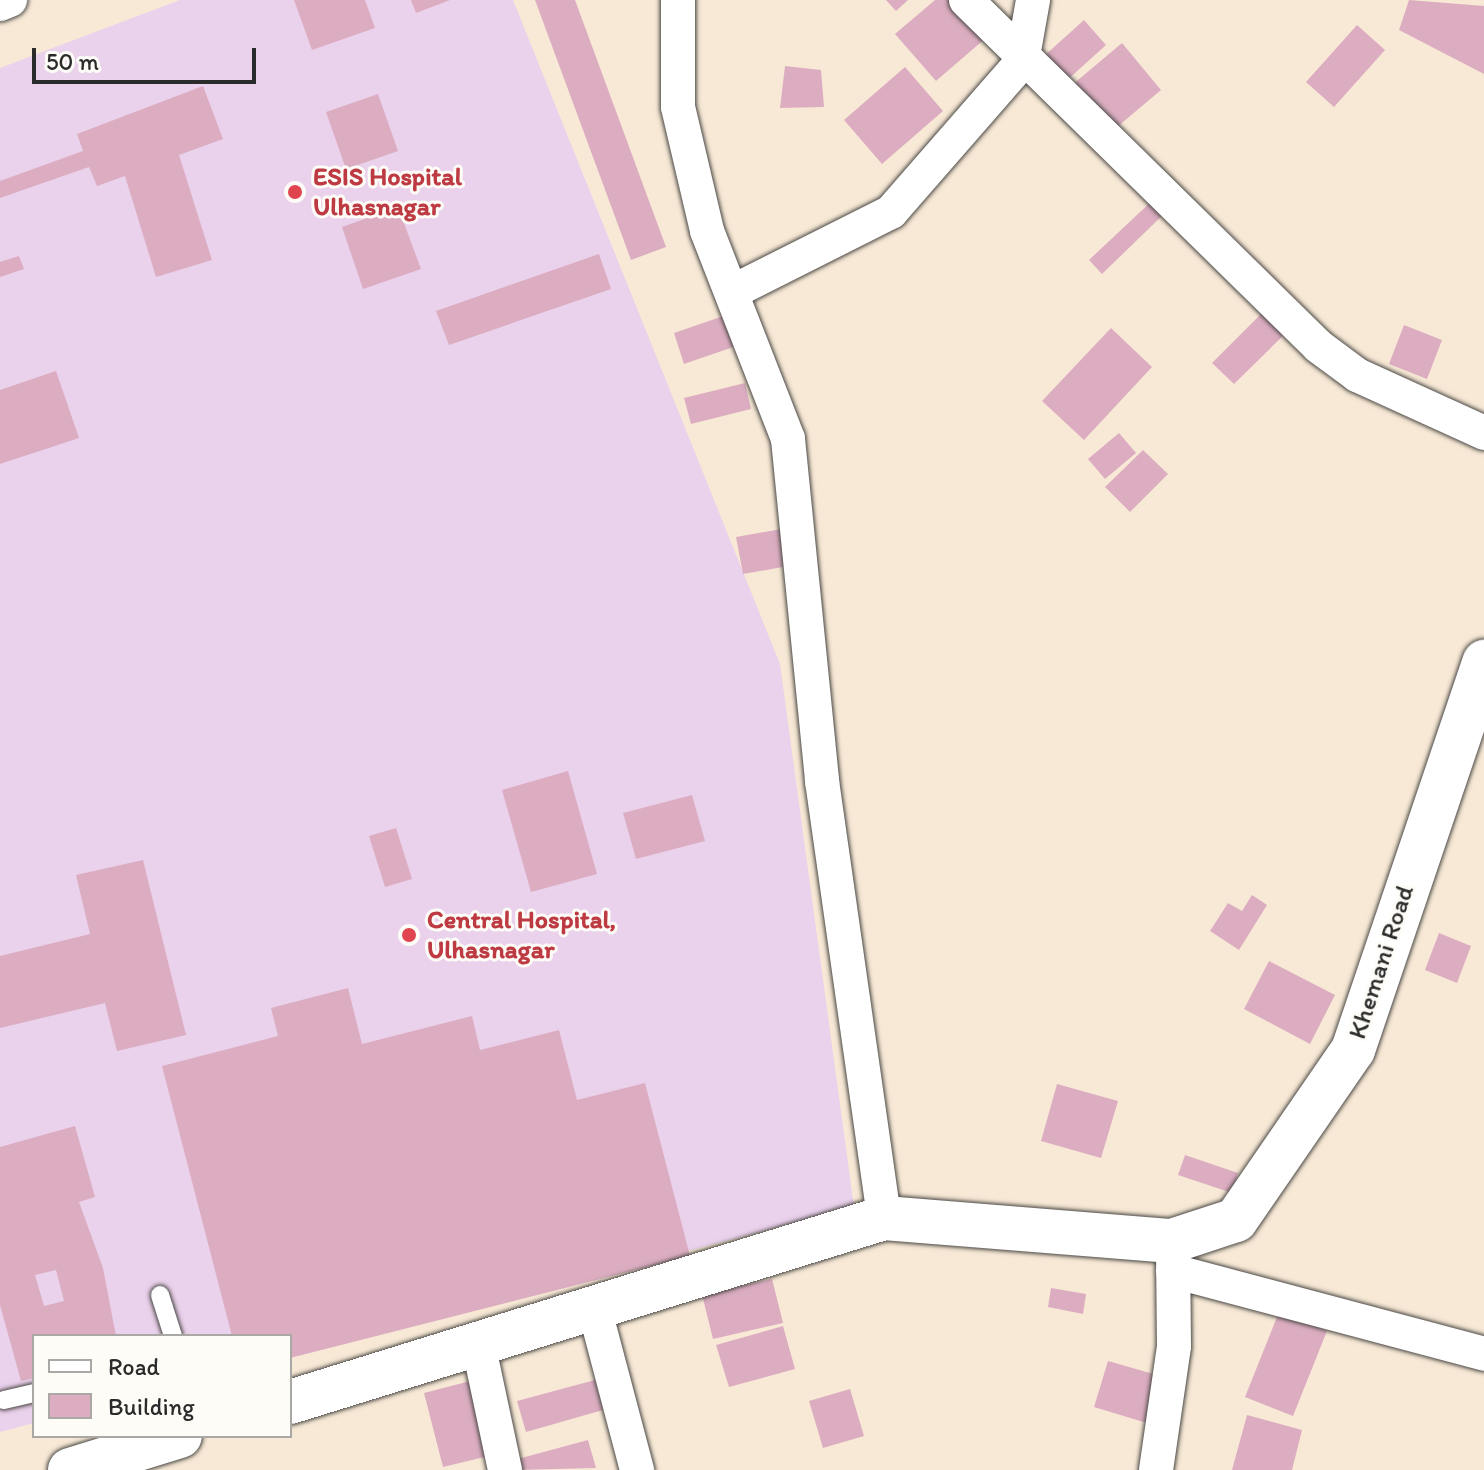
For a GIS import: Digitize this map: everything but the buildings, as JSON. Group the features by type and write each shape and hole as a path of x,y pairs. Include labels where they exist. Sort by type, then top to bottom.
{"street":[{"path":"0,4 10,0"},
{"path":"678,0 678,107 707,231 734,291 788,439 822,781 884,1218"},
{"path":"966,0 1022,62 1318,346 1357,375 1484,433"},
{"path":"734,291 891,212 1022,62 1033,0"},
{"name":"Khemani Road","path":"1173,1256 1236,1220 1353,1050 1484,662"},
{"path":"292,1401 884,1218 1173,1256 1484,1354"},
{"path":"1156,1470 1174,1346 1173,1256"},
{"path":"594,1307 637,1470"},
{"path":"478,1343 505,1470"},
{"path":"95,1454 171,1438"}],"lane":[{"path":"160,1295 172,1334"},
{"path":"4,1400 32,1393"}],"shaded area":[{"name":"Central Hospital, Ulhasnagar","path":"180,0 513,0 780,664 854,1207 292,1355 292,1334 32,1334 32,1424 0,1432 0,68"}],"place":[{"name":"ESIS Hospital Ulhasnagar","path":"295,192"},
{"name":"Central Hospital, Ulhasnagar","path":"409,935"}]}
